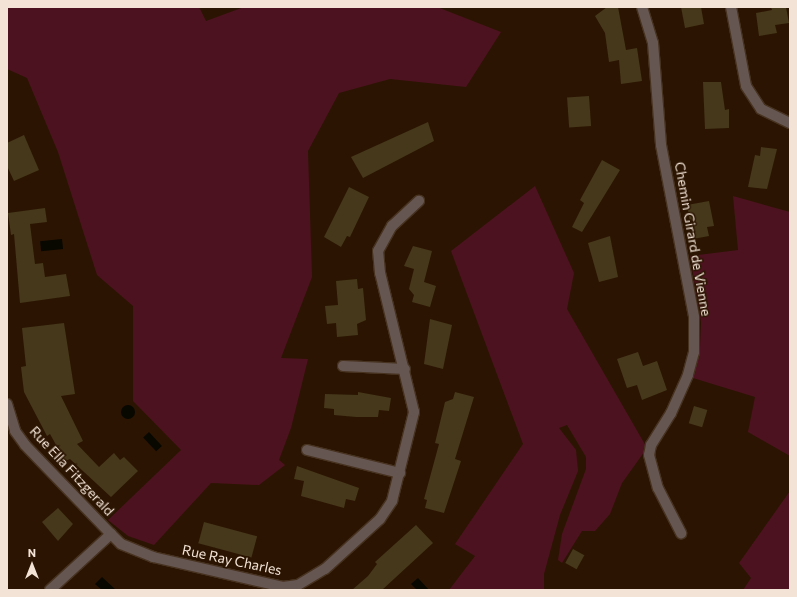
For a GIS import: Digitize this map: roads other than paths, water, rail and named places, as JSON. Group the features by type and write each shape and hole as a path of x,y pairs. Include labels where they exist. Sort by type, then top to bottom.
{"street":[{"name":"Chemin Girard de Vienne","path":"642,7 653,43 662,145 694,317 694,352 688,375 672,413 651,445 649,455 658,488 681,533"},
{"path":"731,7 746,86 761,109 790,123"},
{"name":"Rue Ray Charles","path":"111,534 121,544 153,557 283,587 298,585 325,569 380,519 388,509 400,473 414,412 405,370 380,273 378,251 392,226 419,201"},
{"path":"343,366 405,370"},
{"name":"Rue Ella Fitzgerald","path":"7,404 15,431 25,445 111,534"},
{"path":"307,450 400,473"},
{"path":"50,590 111,534"}]}
